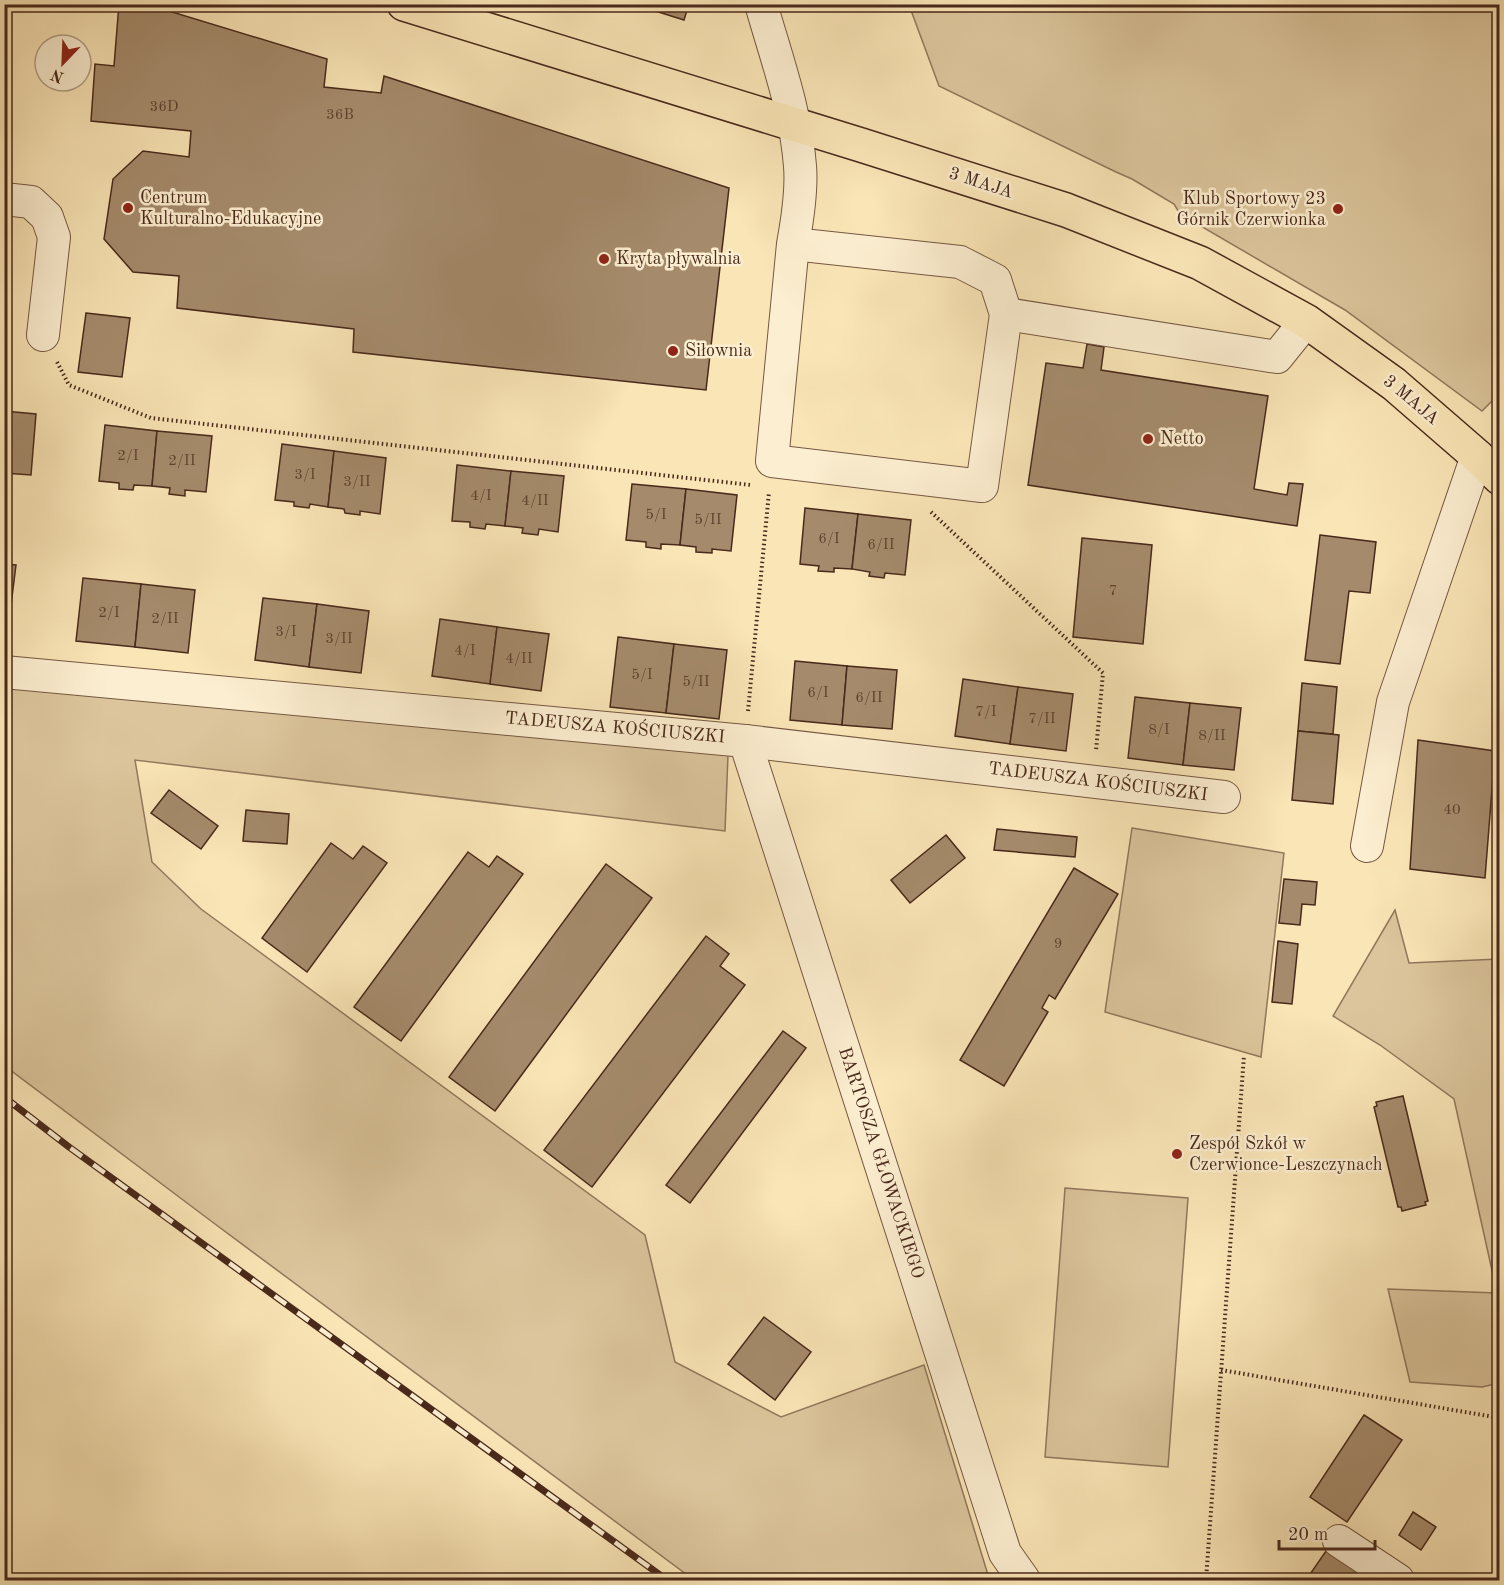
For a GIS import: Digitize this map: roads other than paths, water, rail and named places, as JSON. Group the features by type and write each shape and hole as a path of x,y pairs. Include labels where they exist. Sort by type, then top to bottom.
{"main road":[{"name":"3 MAJA","path":"404,4 1066,210 1200,263 1306,321 1394,384 1488,467"}],"street":[{"path":"761,4 795,125 801,168 797,221 793,244 770,474 982,486 1006,314 994,280 960,262 793,244"},
{"path":"4,198 31,202 47,218 54,237 43,335"},
{"path":"1006,314 1277,357 1306,321"},
{"path":"1367,846 1393,702 1488,467"},
{"name":"TADEUSZA KOŚCIUSZKI","path":"4,672 745,741 1224,797"},
{"name":"BARTOSZA GŁOWACKIEGO","path":"745,741 1005,1553 1024,1581"},
{"path":"1339,1541 1398,1581"}],"railway":[{"path":"4,1097 69,1147 667,1580"}],"place":[{"name":"Centrum Kulturalno-Edukacyjne","path":"128,208"},
{"name":"Klub Sportowy 23 Górnik Czerwionka","path":"1338,209"},
{"name":"Kryta pływalnia","path":"604,259"},
{"name":"Siłownia","path":"673,351"},
{"name":"Netto","path":"1148,439"},
{"name":"Zespół Szkół w Czerwionce-Leszczynach","path":"1177,1154"}]}
